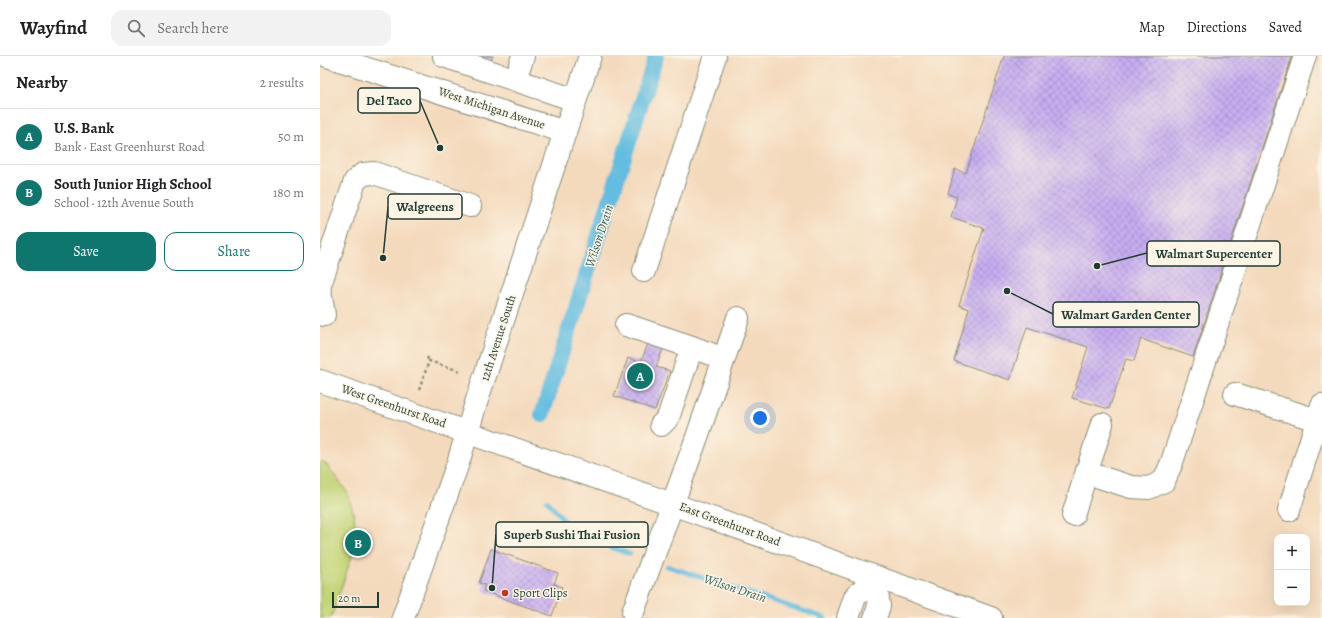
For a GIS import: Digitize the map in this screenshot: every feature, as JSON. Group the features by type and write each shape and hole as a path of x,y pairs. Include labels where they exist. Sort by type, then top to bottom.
{"main road":[{"name":"West Michigan Avenue","path":"327,56 565,132"},
{"path":"444,56 575,100"},
{"path":"516,79 523,56"},
{"name":"12th Avenue South","path":"402,618 458,462 590,56"},
{"path":"644,271 714,56"},
{"path":"1087,473 1131,487 1149,488 1164,481 1172,462 1305,56"},
{"path":"320,285 355,181 363,174 374,173 470,206"},
{"path":"320,292 324,315"},
{"path":"633,612 696,440 738,318"},
{"path":"626,325 724,359"},
{"path":"661,425 668,418 692,347"},
{"name":"West Greenhurst Road","path":"320,381 468,432"},
{"path":"1235,394 1320,412 1289,510"},
{"path":"1073,515 1102,424"},
{"name":"East Greenhurst Road","path":"468,432 991,618"},
{"path":"848,618 855,598 875,577"},
{"path":"875,577 879,606 875,618"}],"path":[{"path":"427,357 429,361 460,371"},
{"path":"419,390 429,361"}],"green space":[{"path":"320,460 326,464 347,492 354,515 356,544 331,618 320,618"}],"building":[{"path":"477,56 493,56 491,61"},
{"path":"1004,56 1292,56 1193,357 1141,339 1134,361 1126,359 1109,409 1072,398 1088,347 1027,327 1010,380 954,361 969,309 959,305 984,228 951,217 957,197 948,194 955,169 966,173"},
{"path":"649,341 664,346 656,367 670,371 655,410 614,396 628,358 641,362"},
{"path":"491,549 558,573 554,584 562,587 552,616 483,591 485,585 479,583"}],"waterway":[{"name":"Wilson Drain","path":"542,415 656,56"},
{"name":"Wilson Drain","path":"547,501 570,527 612,548 630,554"},
{"name":"Wilson Drain","path":"667,566 825,618"}],"place":[{"name":"Del Taco","path":"440,148"},
{"name":"Walgreens","path":"383,258"},
{"name":"Walmart Supercenter","path":"1097,266"},
{"name":"Walmart Garden Center","path":"1007,291"},
{"name":"U.S. Bank","path":"640,376"},
{"name":"South Junior High School","path":"358,543"},
{"name":"Superb Sushi Thai Fusion","path":"492,588"},
{"name":"Sport Clips","path":"505,593"}]}
